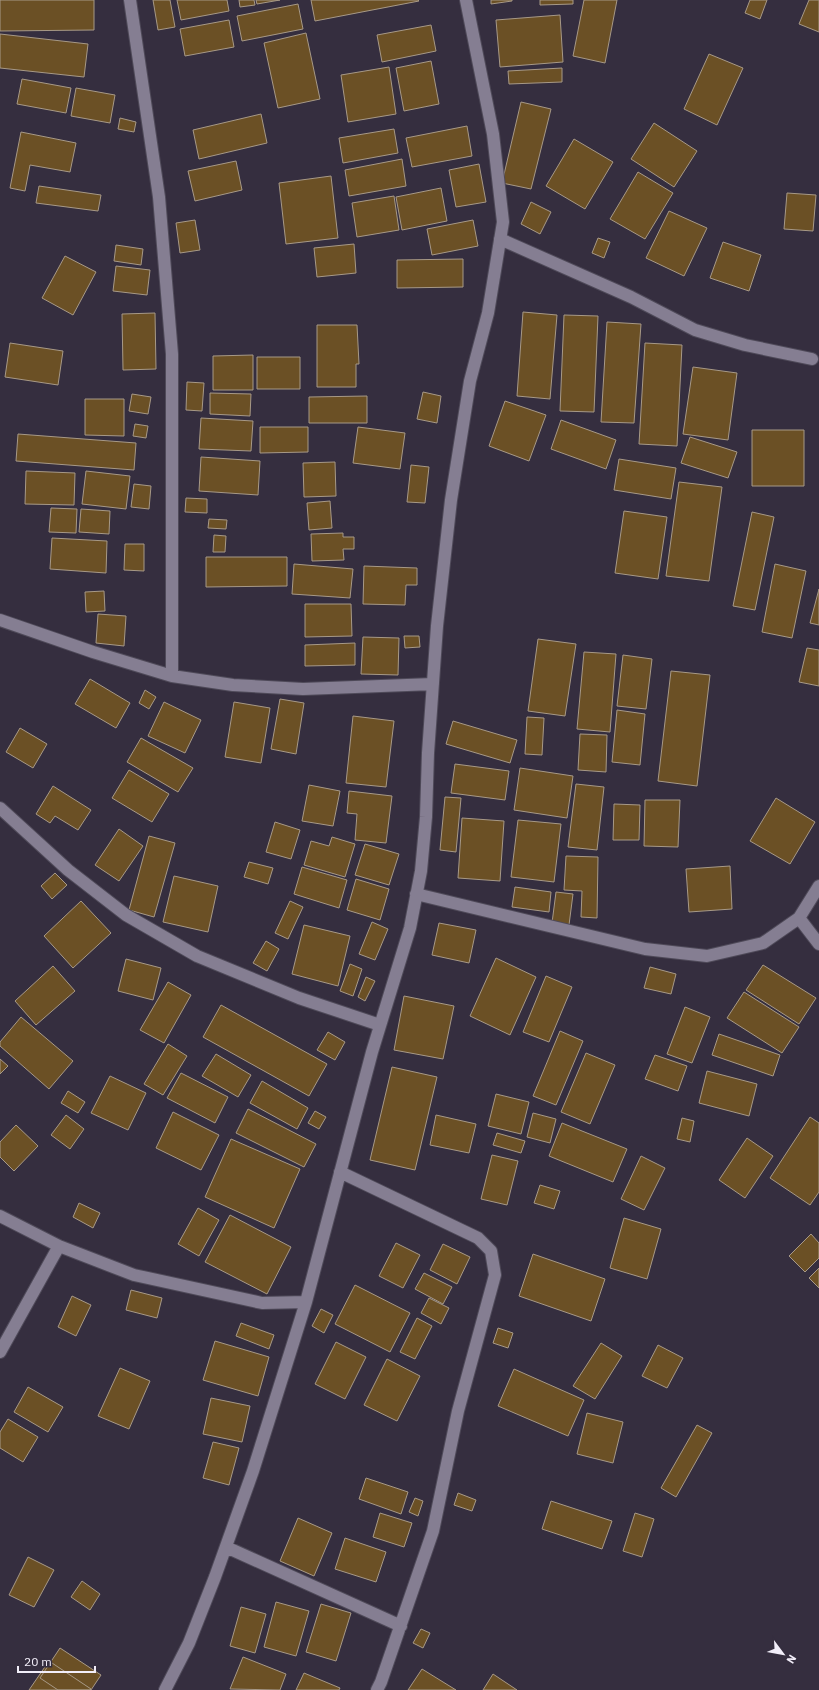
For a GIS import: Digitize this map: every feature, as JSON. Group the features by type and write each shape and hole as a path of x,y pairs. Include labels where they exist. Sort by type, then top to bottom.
{"street":[{"path":"130,0 159,197 172,354 172,676"},
{"path":"164,1690 189,1643 253,1471 306,1302 380,1025 410,928 420,871 426,817 428,753 437,626 452,493 470,381 488,313 503,222 493,134 466,0"},
{"path":"500,239 631,297 695,330 745,345 812,359"},
{"path":"0,620 93,652 172,676 233,685 303,689 433,684"},
{"path":"3,816 68,870 126,914 197,956 299,998 380,1025"},
{"path":"416,894 645,949 707,956 763,944 799,918 819,886"},
{"path":"799,918 819,944"},
{"path":"340,1172 478,1238 491,1251 495,1275 458,1411 433,1531 401,1626 377,1690"},
{"path":"0,1216 59,1246 134,1275 262,1303 306,1302"},
{"path":"0,1352 59,1246"},
{"path":"226,1547 401,1626"}],"building":[{"path":"0,0 94,0 94,30 0,31"},
{"path":"153,0 170,0 175,27 158,30"},
{"path":"177,0 227,0 229,11 181,20"},
{"path":"239,0 254,0 255,5 240,7"},
{"path":"256,0 280,0 257,4"},
{"path":"311,0 418,0 419,1 315,21"},
{"path":"491,0 512,0 512,1 491,4"},
{"path":"540,0 573,0 573,4 540,5"},
{"path":"584,0 617,0 605,63 573,56"},
{"path":"750,0 767,0 760,19 745,13"},
{"path":"809,0 819,0 819,32 799,24"},
{"path":"298,4 303,29 242,41 237,16"},
{"path":"560,15 563,62 500,67 496,20"},
{"path":"229,20 234,47 185,56 180,29"},
{"path":"431,25 436,51 382,62 377,35"},
{"path":"306,33 320,99 278,108 264,43"},
{"path":"0,34 88,44 84,77 0,68"},
{"path":"709,54 743,68 717,125 684,109"},
{"path":"431,61 439,104 404,111 396,68"},
{"path":"389,67 396,114 348,122 341,75"},
{"path":"562,68 562,82 509,84 508,71"},
{"path":"22,79 71,88 66,113 17,104"},
{"path":"76,88 115,95 110,123 71,116"},
{"path":"521,102 551,109 531,189 502,183"},
{"path":"261,114 267,143 199,159 193,130"},
{"path":"120,118 136,122 134,132 118,129"},
{"path":"654,123 697,151 674,187 631,159"},
{"path":"467,126 472,156 412,167 406,138"},
{"path":"394,129 398,153 343,163 339,138"},
{"path":"21,132 76,143 70,172 30,165 25,191 10,188"},
{"path":"574,139 613,162 585,209 546,186"},
{"path":"402,159 406,186 349,196 345,170"},
{"path":"236,161 242,190 195,201 188,171"},
{"path":"479,164 486,202 456,207 449,170"},
{"path":"638,172 673,193 645,239 610,219"},
{"path":"331,176 338,238 286,244 279,183"},
{"path":"39,186 101,195 98,211 36,203"},
{"path":"441,188 447,221 402,230 396,197"},
{"path":"787,193 816,195 813,231 784,229"},
{"path":"394,196 399,230 357,237 352,203"},
{"path":"531,202 551,212 540,234 521,224"},
{"path":"669,211 707,228 684,276 646,258"},
{"path":"195,220 200,250 180,253 176,223"},
{"path":"473,220 478,246 432,255 427,229"},
{"path":"598,238 610,242 604,258 592,253"},
{"path":"723,242 761,255 749,291 710,278"},
{"path":"354,244 356,273 317,277 314,248"},
{"path":"116,245 143,249 141,265 114,261"},
{"path":"65,256 96,272 73,315 42,298"},
{"path":"463,259 463,287 397,288 397,260"},
{"path":"116,266 150,270 147,295 113,291"},
{"path":"523,312 557,315 550,399 517,396"},
{"path":"155,313 156,369 123,370 122,314"},
{"path":"564,315 598,316 594,412 560,411"},
{"path":"607,322 641,324 634,423 601,422"},
{"path":"317,325 357,325 359,364 356,364 356,387 317,387"},
{"path":"10,343 63,351 58,385 5,377"},
{"path":"645,343 682,345 677,446 639,444"},
{"path":"253,355 253,390 213,390 213,356"},
{"path":"257,357 300,357 300,389 257,389"},
{"path":"693,367 737,373 728,440 683,434"},
{"path":"187,382 204,383 202,411 186,410"},
{"path":"423,392 441,396 437,423 417,419"},
{"path":"210,393 251,394 250,416 210,414"},
{"path":"132,394 151,397 148,414 129,411"},
{"path":"367,396 367,423 309,423 309,397"},
{"path":"85,399 124,399 124,436 85,435"},
{"path":"505,401 546,415 529,461 489,446"},
{"path":"201,418 253,421 251,451 199,449"},
{"path":"561,420 616,440 606,469 551,449"},
{"path":"135,424 148,426 146,438 133,436"},
{"path":"260,427 308,427 308,452 260,453"},
{"path":"358,427 405,433 400,469 353,463"},
{"path":"752,430 804,430 804,486 752,486"},
{"path":"18,434 136,443 134,470 16,461"},
{"path":"690,437 737,452 728,478 681,463"},
{"path":"201,457 260,461 258,495 199,491"},
{"path":"619,459 676,468 671,499 614,490"},
{"path":"335,462 336,496 304,497 303,463"},
{"path":"411,465 429,467 425,503 407,502"},
{"path":"26,471 75,473 74,505 25,504"},
{"path":"86,471 130,476 126,509 82,504"},
{"path":"679,482 722,487 709,581 666,576"},
{"path":"134,484 151,486 149,509 131,507"},
{"path":"186,498 207,499 207,513 185,512"},
{"path":"330,501 332,528 309,530 307,503"},
{"path":"51,508 77,509 76,533 49,532"},
{"path":"81,509 110,511 109,534 79,532"},
{"path":"624,511 667,517 658,579 615,573"},
{"path":"752,512 774,517 755,610 733,606"},
{"path":"209,519 227,520 226,529 208,528"},
{"path":"343,533 343,537 354,537 354,549 343,549 344,560 312,561 311,534"},
{"path":"214,535 226,536 225,552 213,552"},
{"path":"52,538 107,541 106,573 50,569"},
{"path":"125,544 144,544 144,571 124,570"},
{"path":"206,557 287,557 287,586 206,587"},
{"path":"294,564 353,569 350,598 292,594"},
{"path":"775,564 806,571 792,638 762,632"},
{"path":"364,566 417,568 417,585 406,585 405,605 363,604"},
{"path":"819,589 819,625 810,623"},
{"path":"104,591 105,611 86,612 85,592"},
{"path":"305,604 351,604 352,636 305,637"},
{"path":"98,614 126,616 124,646 96,643"},
{"path":"404,636 419,636 420,647 405,648"},
{"path":"363,637 399,638 398,675 361,674"},
{"path":"538,639 576,644 565,716 528,711"},
{"path":"355,643 355,665 305,666 305,645"},
{"path":"807,648 819,650 819,686 799,682"},
{"path":"584,652 616,654 610,732 577,729"},
{"path":"623,655 652,659 646,709 617,706"},
{"path":"671,671 710,675 697,786 658,781"},
{"path":"90,679 130,703 116,728 75,704"},
{"path":"145,690 156,697 149,709 139,703"},
{"path":"280,699 304,703 296,754 271,749"},
{"path":"164,702 201,720 185,753 148,736"},
{"path":"234,702 270,708 261,763 225,757"},
{"path":"617,710 645,714 640,765 612,762"},
{"path":"353,716 394,721 386,787 346,783"},
{"path":"527,717 544,718 542,755 525,754"},
{"path":"453,721 517,740 510,763 446,744"},
{"path":"20,728 47,744 33,768 6,752"},
{"path":"580,734 607,735 606,772 578,770"},
{"path":"141,738 193,768 178,792 127,762"},
{"path":"455,764 509,771 505,800 451,793"},
{"path":"520,768 573,776 567,818 514,810"},
{"path":"129,770 169,794 152,822 112,798"},
{"path":"576,784 604,787 597,850 568,847"},
{"path":"309,785 340,791 333,826 302,821"},
{"path":"53,786 91,810 78,830 55,816 50,823 36,814"},
{"path":"349,791 392,796 386,843 355,840 357,814 347,813"},
{"path":"445,797 461,798 456,852 440,850"},
{"path":"776,798 815,822 790,864 750,841"},
{"path":"645,800 680,800 678,847 644,846"},
{"path":"614,804 640,805 639,840 613,840"},
{"path":"462,818 504,821 500,881 458,878"},
{"path":"518,820 561,824 554,882 511,877"},
{"path":"275,822 300,830 291,859 266,852"},
{"path":"119,829 143,846 119,881 95,865"},
{"path":"149,836 175,843 154,917 129,910"},
{"path":"332,837 355,844 345,877 304,865 311,841 329,846"},
{"path":"365,844 399,854 389,885 355,875"},
{"path":"566,856 598,857 597,918 581,917 582,891 564,890"},
{"path":"249,862 273,868 268,884 244,877"},
{"path":"730,866 732,909 689,912 686,869"},
{"path":"302,867 347,880 339,908 294,894"},
{"path":"55,873 67,885 52,899 41,886"},
{"path":"174,876 218,886 208,932 163,922"},
{"path":"356,879 389,889 380,920 347,910"},
{"path":"515,887 551,892 549,912 512,907"},
{"path":"556,892 573,894 569,925 552,923"},
{"path":"81,901 111,933 73,968 44,936"},
{"path":"290,901 303,907 288,939 275,933"},
{"path":"372,922 388,929 375,960 359,954"},
{"path":"439,923 476,930 469,963 432,955"},
{"path":"304,925 350,936 338,986 292,974"},
{"path":"266,941 279,949 267,971 253,963"},
{"path":"496,958 536,977 510,1035 470,1016"},
{"path":"126,959 161,968 153,1000 118,991"},
{"path":"350,964 362,969 353,996 340,991"},
{"path":"763,965 816,998 799,1024 746,990"},
{"path":"53,966 75,991 36,1025 15,1001"},
{"path":"650,967 676,974 671,994 644,988"},
{"path":"546,976 572,987 549,1042 523,1032"},
{"path":"366,977 375,981 365,1001 358,997"},
{"path":"168,982 191,995 164,1043 140,1030"},
{"path":"744,992 799,1027 782,1053 727,1018"},
{"path":"404,996 454,1006 443,1059 394,1050"},
{"path":"221,1005 327,1064 309,1096 203,1037"},
{"path":"685,1007 710,1017 692,1063 667,1054"},
{"path":"21,1017 73,1061 49,1089 0,1046 0,1042"},
{"path":"560,1031 583,1041 556,1105 533,1096"},
{"path":"328,1032 345,1042 335,1060 317,1050"},
{"path":"719,1034 780,1055 773,1076 712,1055"},
{"path":"168,1044 187,1056 163,1095 144,1084"},
{"path":"586,1053 615,1065 590,1124 561,1112"},
{"path":"216,1054 251,1075 238,1097 202,1076"},
{"path":"655,1055 687,1066 678,1091 645,1079"},
{"path":"0,1059 8,1066 0,1074"},
{"path":"392,1067 437,1077 415,1170 370,1160"},
{"path":"707,1071 757,1084 749,1116 699,1103"},
{"path":"181,1073 228,1097 215,1123 167,1098"},
{"path":"110,1076 146,1093 128,1130 91,1113"},
{"path":"262,1081 308,1108 297,1129 250,1103"},
{"path":"68,1091 85,1102 78,1113 61,1103"},
{"path":"496,1094 529,1102 521,1134 488,1126"},
{"path":"248,1109 316,1144 304,1167 236,1133"},
{"path":"315,1111 326,1117 319,1129 308,1123"},
{"path":"173,1112 219,1135 201,1170 156,1148"},
{"path":"533,1113 556,1119 550,1143 527,1137"},
{"path":"66,1115 84,1129 70,1149 51,1135"},
{"path":"436,1115 476,1124 469,1153 430,1145"},
{"path":"810,1117 819,1123 819,1192 810,1205 770,1178"},
{"path":"682,1118 694,1121 690,1142 677,1139"},
{"path":"562,1123 627,1149 613,1182 549,1156"},
{"path":"16,1125 38,1146 14,1171 0,1157 0,1142"},
{"path":"497,1133 525,1141 521,1153 493,1145"},
{"path":"747,1138 773,1156 745,1198 719,1180"},
{"path":"231,1139 300,1169 274,1228 205,1197"},
{"path":"492,1155 518,1161 507,1205 481,1199"},
{"path":"641,1156 665,1168 644,1210 621,1199"},
{"path":"540,1185 560,1191 554,1209 534,1203"},
{"path":"79,1203 100,1213 93,1228 73,1217"},
{"path":"198,1208 219,1220 199,1256 178,1244"},
{"path":"230,1215 291,1247 267,1294 205,1262"},
{"path":"624,1218 661,1229 647,1279 610,1268"},
{"path":"811,1234 819,1243 819,1258 805,1272 789,1256"},
{"path":"396,1243 420,1255 403,1288 379,1276"},
{"path":"443,1244 470,1257 457,1284 430,1270"},
{"path":"533,1254 605,1279 591,1321 519,1296"},
{"path":"819,1268 819,1288 809,1278"},
{"path":"424,1273 452,1287 443,1304 415,1289"},
{"path":"355,1285 410,1313 390,1352 335,1324"},
{"path":"131,1290 162,1298 157,1318 126,1310"},
{"path":"72,1296 91,1305 76,1336 58,1327"},
{"path":"429,1298 449,1308 441,1324 421,1313"},
{"path":"321,1309 333,1315 324,1333 312,1326"},
{"path":"417,1318 432,1326 415,1359 400,1352"},
{"path":"241,1323 274,1335 269,1349 236,1336"},
{"path":"498,1328 513,1333 508,1348 493,1343"},
{"path":"215,1341 269,1357 258,1396 203,1380"},
{"path":"336,1342 366,1357 345,1399 315,1384"},
{"path":"601,1343 622,1356 595,1399 573,1386"},
{"path":"658,1345 683,1358 667,1388 642,1376"},
{"path":"387,1359 420,1376 397,1421 364,1405"},
{"path":"120,1368 150,1381 129,1429 98,1416"},
{"path":"514,1369 584,1400 568,1436 498,1406"},
{"path":"28,1387 63,1407 48,1432 14,1412"},
{"path":"211,1398 250,1406 242,1442 203,1434"},
{"path":"587,1413 623,1422 613,1463 577,1454"},
{"path":"8,1419 38,1437 23,1462 0,1448 0,1432"},
{"path":"697,1425 712,1433 676,1497 661,1488"},
{"path":"213,1442 239,1448 229,1485 203,1478"},
{"path":"366,1478 408,1492 401,1514 359,1499"},
{"path":"458,1493 476,1500 472,1511 454,1505"},
{"path":"415,1498 423,1501 418,1516 409,1512"},
{"path":"551,1501 612,1521 602,1549 542,1529"},
{"path":"380,1513 412,1523 404,1547 373,1537"},
{"path":"635,1513 654,1519 642,1557 623,1551"},
{"path":"298,1518 332,1533 314,1576 280,1561"},
{"path":"345,1538 386,1552 376,1582 335,1569"},
{"path":"28,1557 54,1570 34,1607 9,1595"},
{"path":"82,1581 100,1594 90,1610 71,1597"},
{"path":"276,1602 309,1611 296,1656 264,1647"},
{"path":"321,1604 351,1613 336,1661 306,1652"},
{"path":"241,1607 266,1614 255,1653 230,1646"},
{"path":"421,1629 430,1633 423,1648 413,1643"},
{"path":"60,1648 101,1675 91,1690 58,1690 40,1678"},
{"path":"243,1657 286,1674 280,1690 230,1689"},
{"path":"49,1661 91,1689 29,1690"},
{"path":"422,1669 456,1690 408,1690"},
{"path":"304,1673 340,1688 339,1690 296,1690"},
{"path":"493,1674 517,1690 483,1690"}]}
